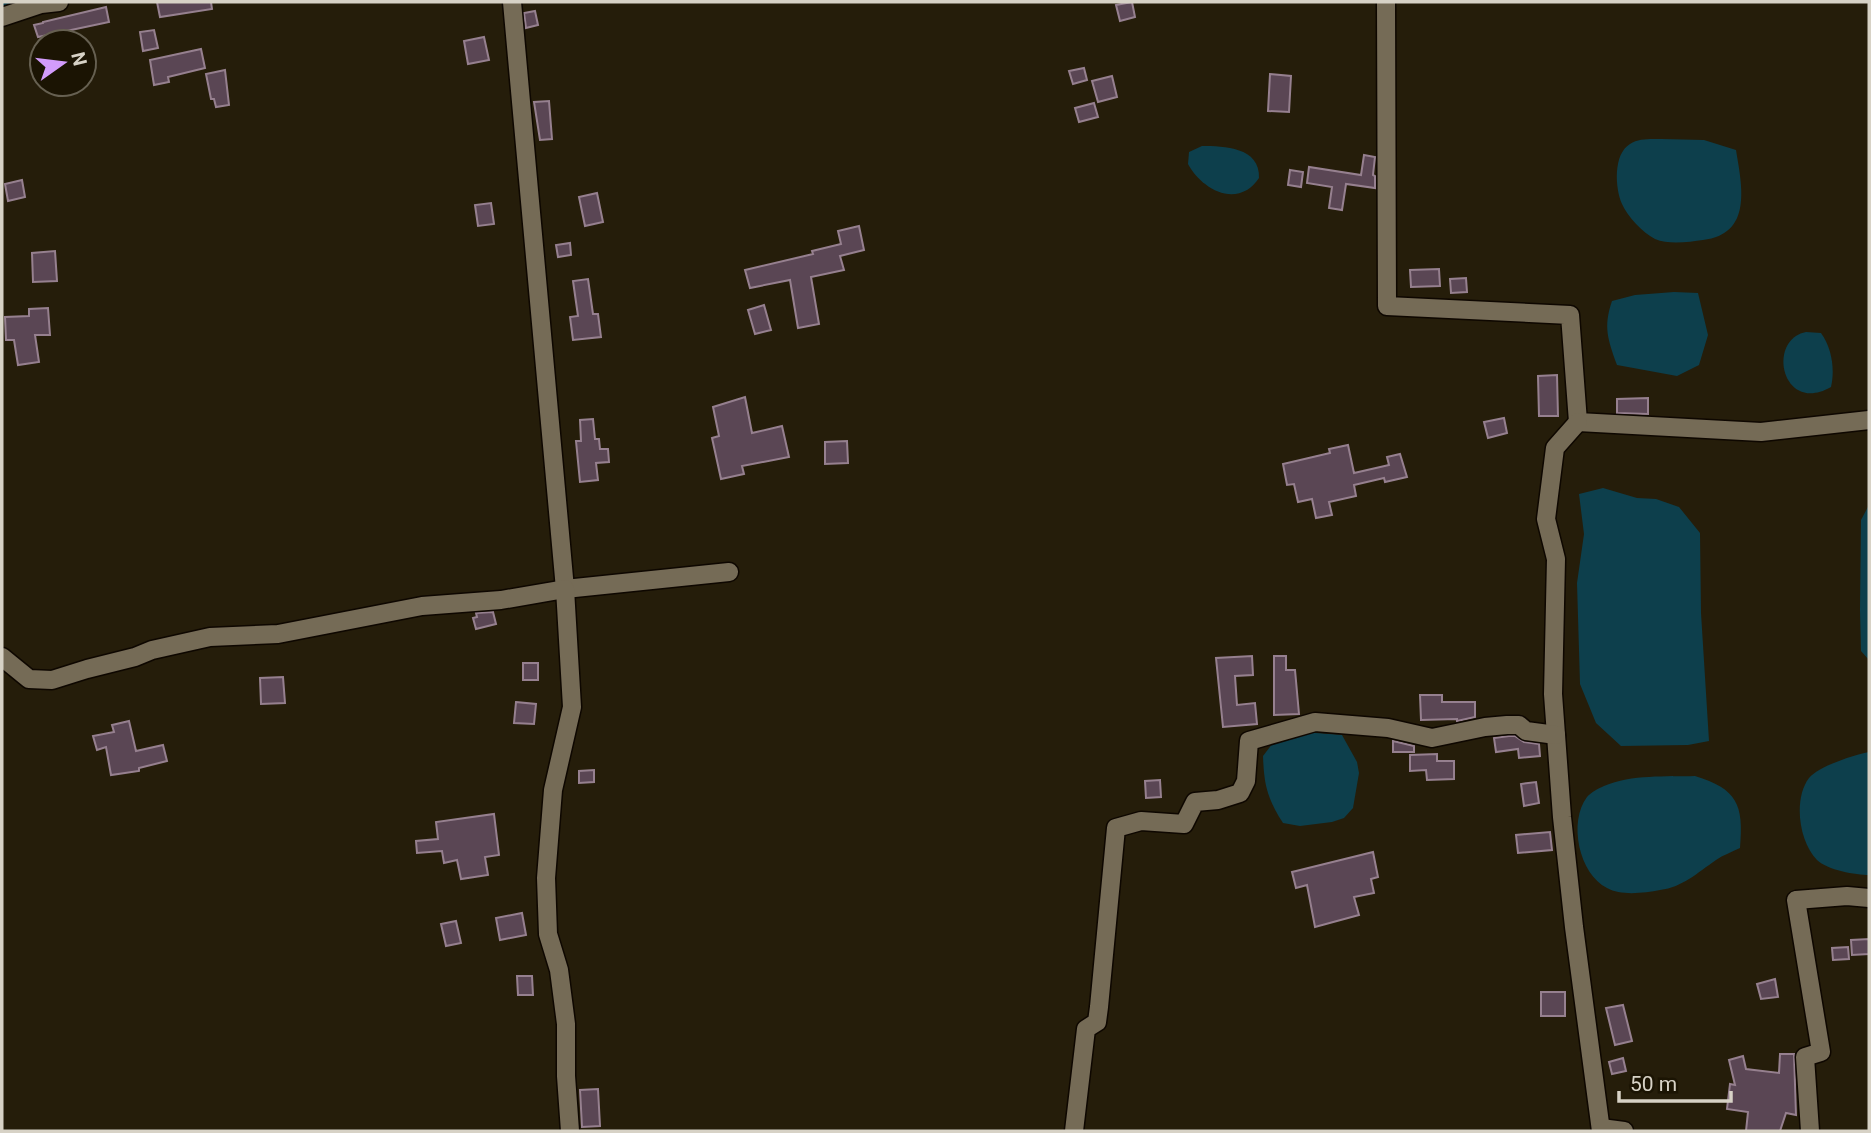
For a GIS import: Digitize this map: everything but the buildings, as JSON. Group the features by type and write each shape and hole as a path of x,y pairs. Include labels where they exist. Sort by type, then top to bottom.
{"street":[{"path":"2,17 41,4 59,2"},
{"path":"512,2 565,589 572,708 553,790 545,878 548,934 559,971 566,1024 570,1131"},
{"path":"1386,2 1387,306 1570,315 1578,422 1555,448 1546,519 1556,559 1553,694 1574,927 1601,1129 1624,1131"},
{"path":"1578,422 1761,432 1869,420"},
{"path":"2,657 29,679 52,680 152,650 210,637 278,634 422,606 501,600 565,589 729,572"},
{"path":"1074,1131 1086,1029 1097,1022 1116,828 1141,821 1184,824 1195,802 1218,800 1240,793 1246,781 1249,741 1315,722 1388,728 1432,738 1507,725 1556,735"},
{"path":"1810,1131 1805,1057 1821,1052 1796,900 1869,898"}],"water":[{"path":"1645,139 1704,140 1736,150 1741,193 1737,218 1730,228 1719,236 1679,243 1655,239 1640,228 1622,204 1617,172 1621,155 1630,144"},
{"path":"1202,146 1230,148 1247,154 1258,168 1259,178 1249,189 1238,193 1229,194 1213,189 1198,178 1188,164 1189,152"},
{"path":"1698,293 1708,335 1699,365 1677,376 1617,365 1608,333 1612,301 1635,295"},
{"path":"1806,332 1821,333 1832,359 1831,387 1814,393 1801,391 1791,384 1785,373 1783,360 1786,348 1794,338"},
{"path":"1603,488 1637,498 1656,499 1679,507 1700,533 1701,613 1709,741 1688,745 1621,746 1596,723 1580,684 1577,583 1584,534 1579,494"},
{"path":"1869,505 1869,660 1861,651 1860,610 1861,520"},
{"path":"1303,732 1342,735 1357,762 1359,773 1353,808 1344,818 1300,826 1283,823 1273,806 1266,783 1263,756 1276,739"},
{"path":"1869,752 1869,875 1834,869 1817,860 1802,832 1800,808 1804,787 1809,778 1820,769"},
{"path":"1695,776 1720,787 1735,800 1741,820 1740,848 1719,858 1683,883 1668,888 1626,893 1613,891 1597,881 1583,860 1579,847 1578,820 1588,795 1604,786 1626,780"}],"waterway":[{"path":"2,3 6,2"}]}
